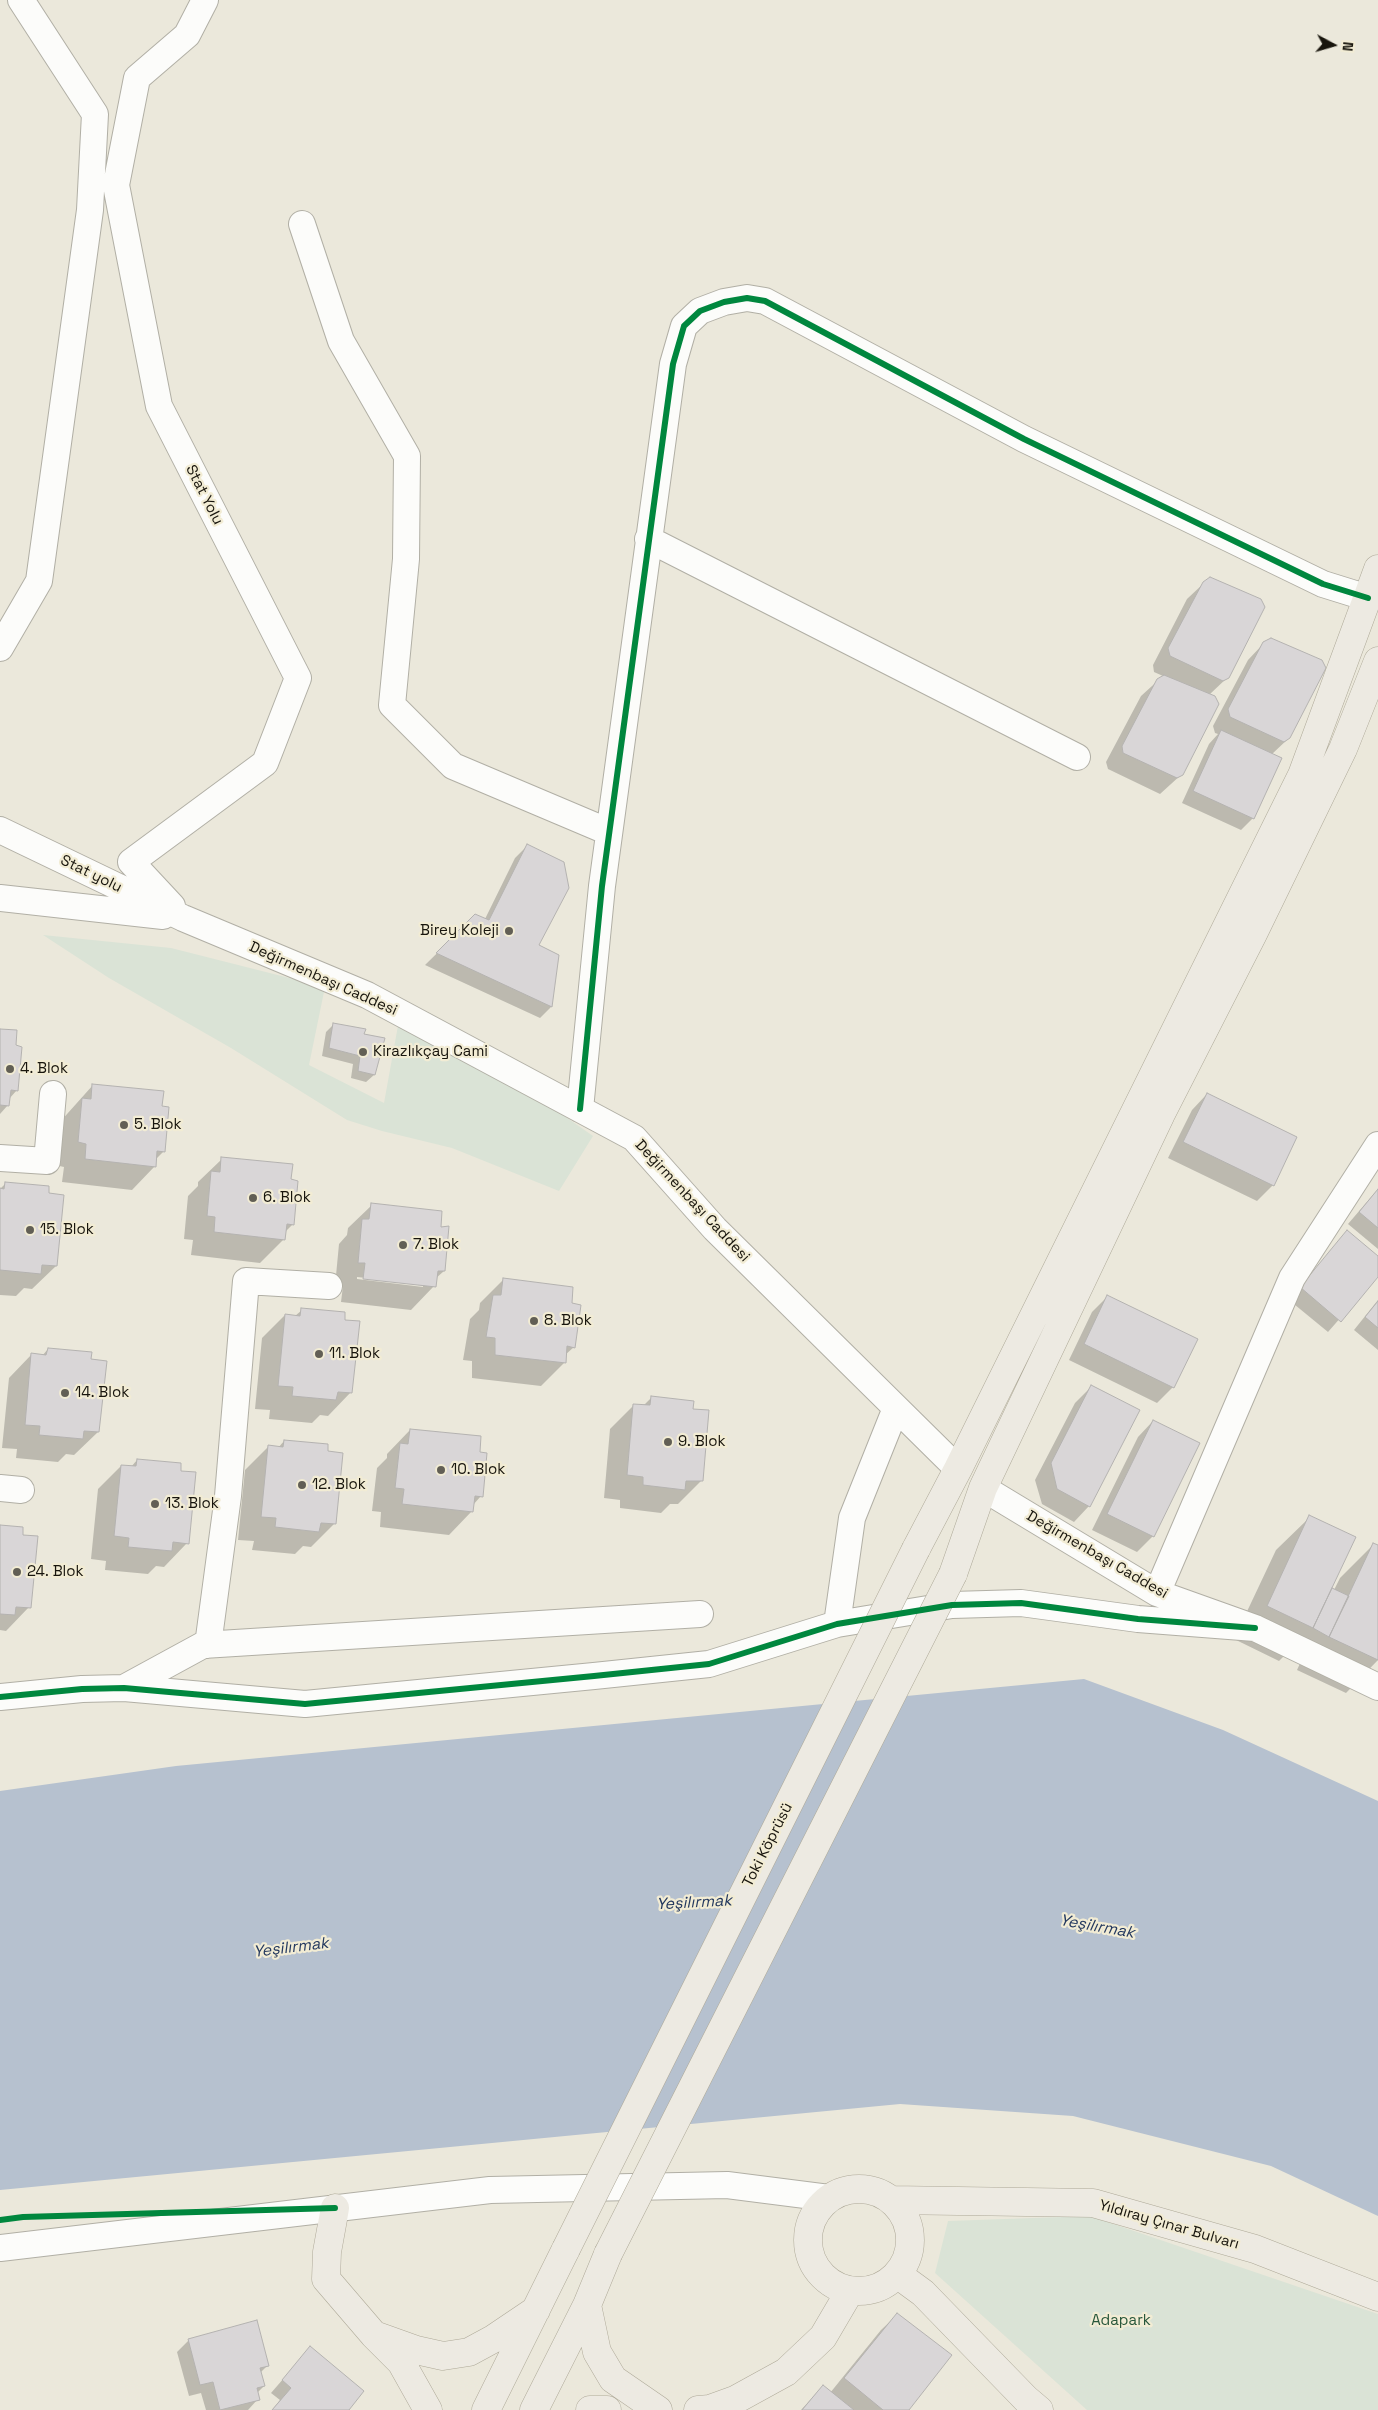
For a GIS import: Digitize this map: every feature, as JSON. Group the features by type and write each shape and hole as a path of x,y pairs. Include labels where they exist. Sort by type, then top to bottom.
{"main road":[{"name":"Toki Köprüsü","path":"486,2410 916,1549 958,1469 1302,775 1378,569"},
{"path":"534,2410 587,2305 608,2254 952,1574 983,1488 1161,1114 1253,934 1343,749 1378,661"},
{"path":"860,2189 876,2192 891,2200 902,2212 908,2228 910,2244 906,2260 897,2274 884,2285 867,2291 850,2291 834,2285 820,2274 811,2260 807,2243 810,2225 817,2210 829,2198 844,2191 860,2189"},
{"name":"Yıldıray Çınar Bulvarı","path":"891,2200 1093,2203 1255,2249 1378,2297"},
{"path":"335,2208 327,2252 326,2279 374,2335 401,2362 428,2410"},
{"path":"897,2274 923,2293 1039,2410"},
{"path":"698,2410 710,2409 735,2400 786,2372 823,2337 850,2291"},
{"path":"587,2305 597,2352 613,2379 658,2410"},
{"path":"374,2335 416,2350 442,2356 468,2352 493,2339 536,2310"},
{"path":"590,2410 607,2410"}],"street":[{"path":"0,648 39,581 90,210 95,114 21,0"},
{"name":"Stat Yolu","path":"183,918 131,862 265,763 298,678 159,406 116,185 137,78 187,35 205,0"},
{"path":"302,224 341,341 407,456 406,559 392,705 453,766 609,832"},
{"path":"580,1109 609,832 673,364 684,326 700,311 724,302 746,298 765,301 1024,439 1323,584 1368,598"},
{"path":"648,540 1076,757"},
{"name":"Stat yolu","path":"0,830 183,918"},
{"path":"0,898 183,918"},
{"name":"Değirmenbaşı Caddesi","path":"183,918 367,995 634,1138 715,1229 958,1469"},
{"path":"0,1158 47,1162 53,1094"},
{"path":"1156,1593 1292,1278 1378,1145"},
{"path":"208,1645 228,1496 246,1281 329,1286"},
{"path":"837,1624 852,1518 896,1408"},
{"name":"Değirmenbaşı Caddesi","path":"983,1488 1156,1593 1255,1628 1378,1687"},
{"path":"0,1698 82,1689 124,1688 305,1704 709,1664 837,1624 952,1605 1020,1603 1138,1619 1255,1628"},
{"path":"124,1688 203,1645 700,1614"},
{"path":"0,2248 490,2190 727,2185 829,2198"}],"green space":[{"path":"43,935 171,948 325,987 309,1065 384,1103 399,1020 563,1115 593,1136 559,1191 452,1148 382,1131 347,1120 231,1048 109,978"},
{"name":"Adapark","path":"1090,2216 1378,2314 1378,2410 1087,2410 935,2273 948,2221"}],"water":[{"name":"Yeşilırmak","path":"1084,1679 1223,1730 1378,1801 1378,2216 1271,2166 1073,2116 900,2104 0,2190 0,1791 176,1766"}],"building":[{"path":"1210,577 1261,599 1265,607 1229,678 1223,681 1170,656 1168,648 1203,582"},
{"path":"1271,638 1322,660 1326,668 1290,738 1284,742 1230,717 1228,709 1263,642"},
{"path":"1164,675 1215,696 1219,704 1183,775 1177,778 1123,753 1122,746 1157,679"},
{"path":"1221,730 1282,758 1254,819 1193,791"},
{"path":"527,844 564,862 569,888 539,945 559,955 552,1007 436,953 475,914 489,920"},
{"name":"Kirazlıkçay Cami","path":"333,1023 366,1029 364,1034 385,1038 375,1075 358,1071 360,1056 329,1048"},
{"name":"4. Blok","path":"0,1029 17,1030 16,1045 22,1047 18,1091 11,1090 9,1106 0,1105"},
{"name":"5. Blok","path":"92,1084 164,1091 162,1106 169,1107 165,1152 157,1151 156,1167 85,1159 86,1144 78,1142 82,1098 91,1099"},
{"path":"1207,1093 1297,1137 1274,1186 1183,1142"},
{"name":"6. Blok","path":"221,1157 293,1164 291,1179 298,1181 294,1225 287,1224 285,1240 214,1232 215,1217 207,1216 211,1171 220,1172"},
{"name":"15. Blok","path":"5,1182 49,1186 49,1193 64,1195 57,1266 42,1265 41,1274 0,1270 0,1188 4,1189"},
{"path":"1378,1189 1378,1228 1359,1212"},
{"name":"7. Blok","path":"371,1203 442,1211 441,1227 449,1226 445,1271 438,1271 436,1287 363,1279 365,1263 358,1263 362,1219 369,1219"},
{"path":"1347,1230 1378,1256 1378,1277 1341,1322 1300,1287"},
{"name":"8. Blok","path":"503,1278 573,1287 572,1303 581,1305 575,1348 567,1346 566,1363 495,1355 495,1338 486,1337 493,1295 501,1295"},
{"path":"1107,1295 1198,1339 1174,1388 1084,1344"},
{"path":"1378,1301 1378,1328 1365,1317"},
{"name":"11. Blok","path":"301,1308 345,1312 345,1320 360,1321 352,1393 338,1392 336,1400 292,1396 293,1387 278,1386 285,1314 300,1316"},
{"name":"14. Blok","path":"48,1348 92,1352 91,1359 107,1361 99,1432 84,1431 83,1439 39,1435 40,1426 25,1425 31,1353 46,1355"},
{"path":"1091,1385 1140,1410 1090,1507 1057,1489 1051,1463"},
{"name":"9. Blok","path":"651,1396 694,1401 693,1409 709,1410 703,1481 686,1481 685,1490 643,1485 643,1477 627,1475 633,1404 650,1405"},
{"path":"1153,1420 1200,1443 1154,1537 1107,1514"},
{"name":"10. Blok","path":"410,1429 481,1436 480,1452 487,1453 483,1497 475,1496 473,1512 402,1504 404,1489 395,1488 400,1443 408,1444"},
{"name":"12. Blok","path":"284,1440 328,1444 328,1451 343,1453 336,1524 321,1523 319,1532 275,1527 276,1518 261,1517 268,1445 283,1447"},
{"name":"13. Blok","path":"137,1459 181,1463 181,1471 196,1472 189,1544 173,1542 172,1551 128,1547 129,1538 114,1536 121,1465 136,1466"},
{"path":"1309,1515 1356,1537 1313,1628 1267,1606"},
{"name":"24. Blok","path":"0,1525 23,1527 23,1535 38,1536 31,1608 16,1607 15,1615 0,1614"},
{"path":"1373,1543 1378,1545 1378,1660 1329,1637"},
{"path":"1332,1588 1349,1596 1329,1637 1313,1628"},
{"path":"897,2313 952,2355 909,2410 883,2410 844,2378"},
{"path":"257,2320 269,2366 260,2368 265,2386 257,2388 260,2400 220,2410 213,2382 200,2385 188,2339"},
{"path":"310,2346 364,2391 349,2410 272,2410 291,2388 282,2380"},
{"path":"823,2385 854,2410 802,2410"}],"cycle path":[{"path":"580,1109 602,886 673,364 684,326 700,311 724,302 747,298 765,301 1024,439 1323,584 1368,598"},
{"path":"0,1697 82,1689 124,1688 305,1704 709,1664 837,1624 952,1605 1021,1603 1138,1619 1255,1628"},
{"path":"0,2220 23,2217 335,2208"}],"place":[{"name":"Birey Koleji","path":"509,931"},
{"name":"Kirazlıkçay Cami","path":"363,1052"},
{"name":"4. Blok","path":"10,1069"},
{"name":"5. Blok","path":"124,1125"},
{"name":"6. Blok","path":"253,1198"},
{"name":"15. Blok","path":"30,1230"},
{"name":"7. Blok","path":"403,1245"},
{"name":"8. Blok","path":"534,1321"},
{"name":"11. Blok","path":"319,1354"},
{"name":"14. Blok","path":"65,1393"},
{"name":"9. Blok","path":"668,1442"},
{"name":"10. Blok","path":"441,1470"},
{"name":"12. Blok","path":"302,1485"},
{"name":"13. Blok","path":"155,1504"},
{"name":"24. Blok","path":"17,1572"}]}
